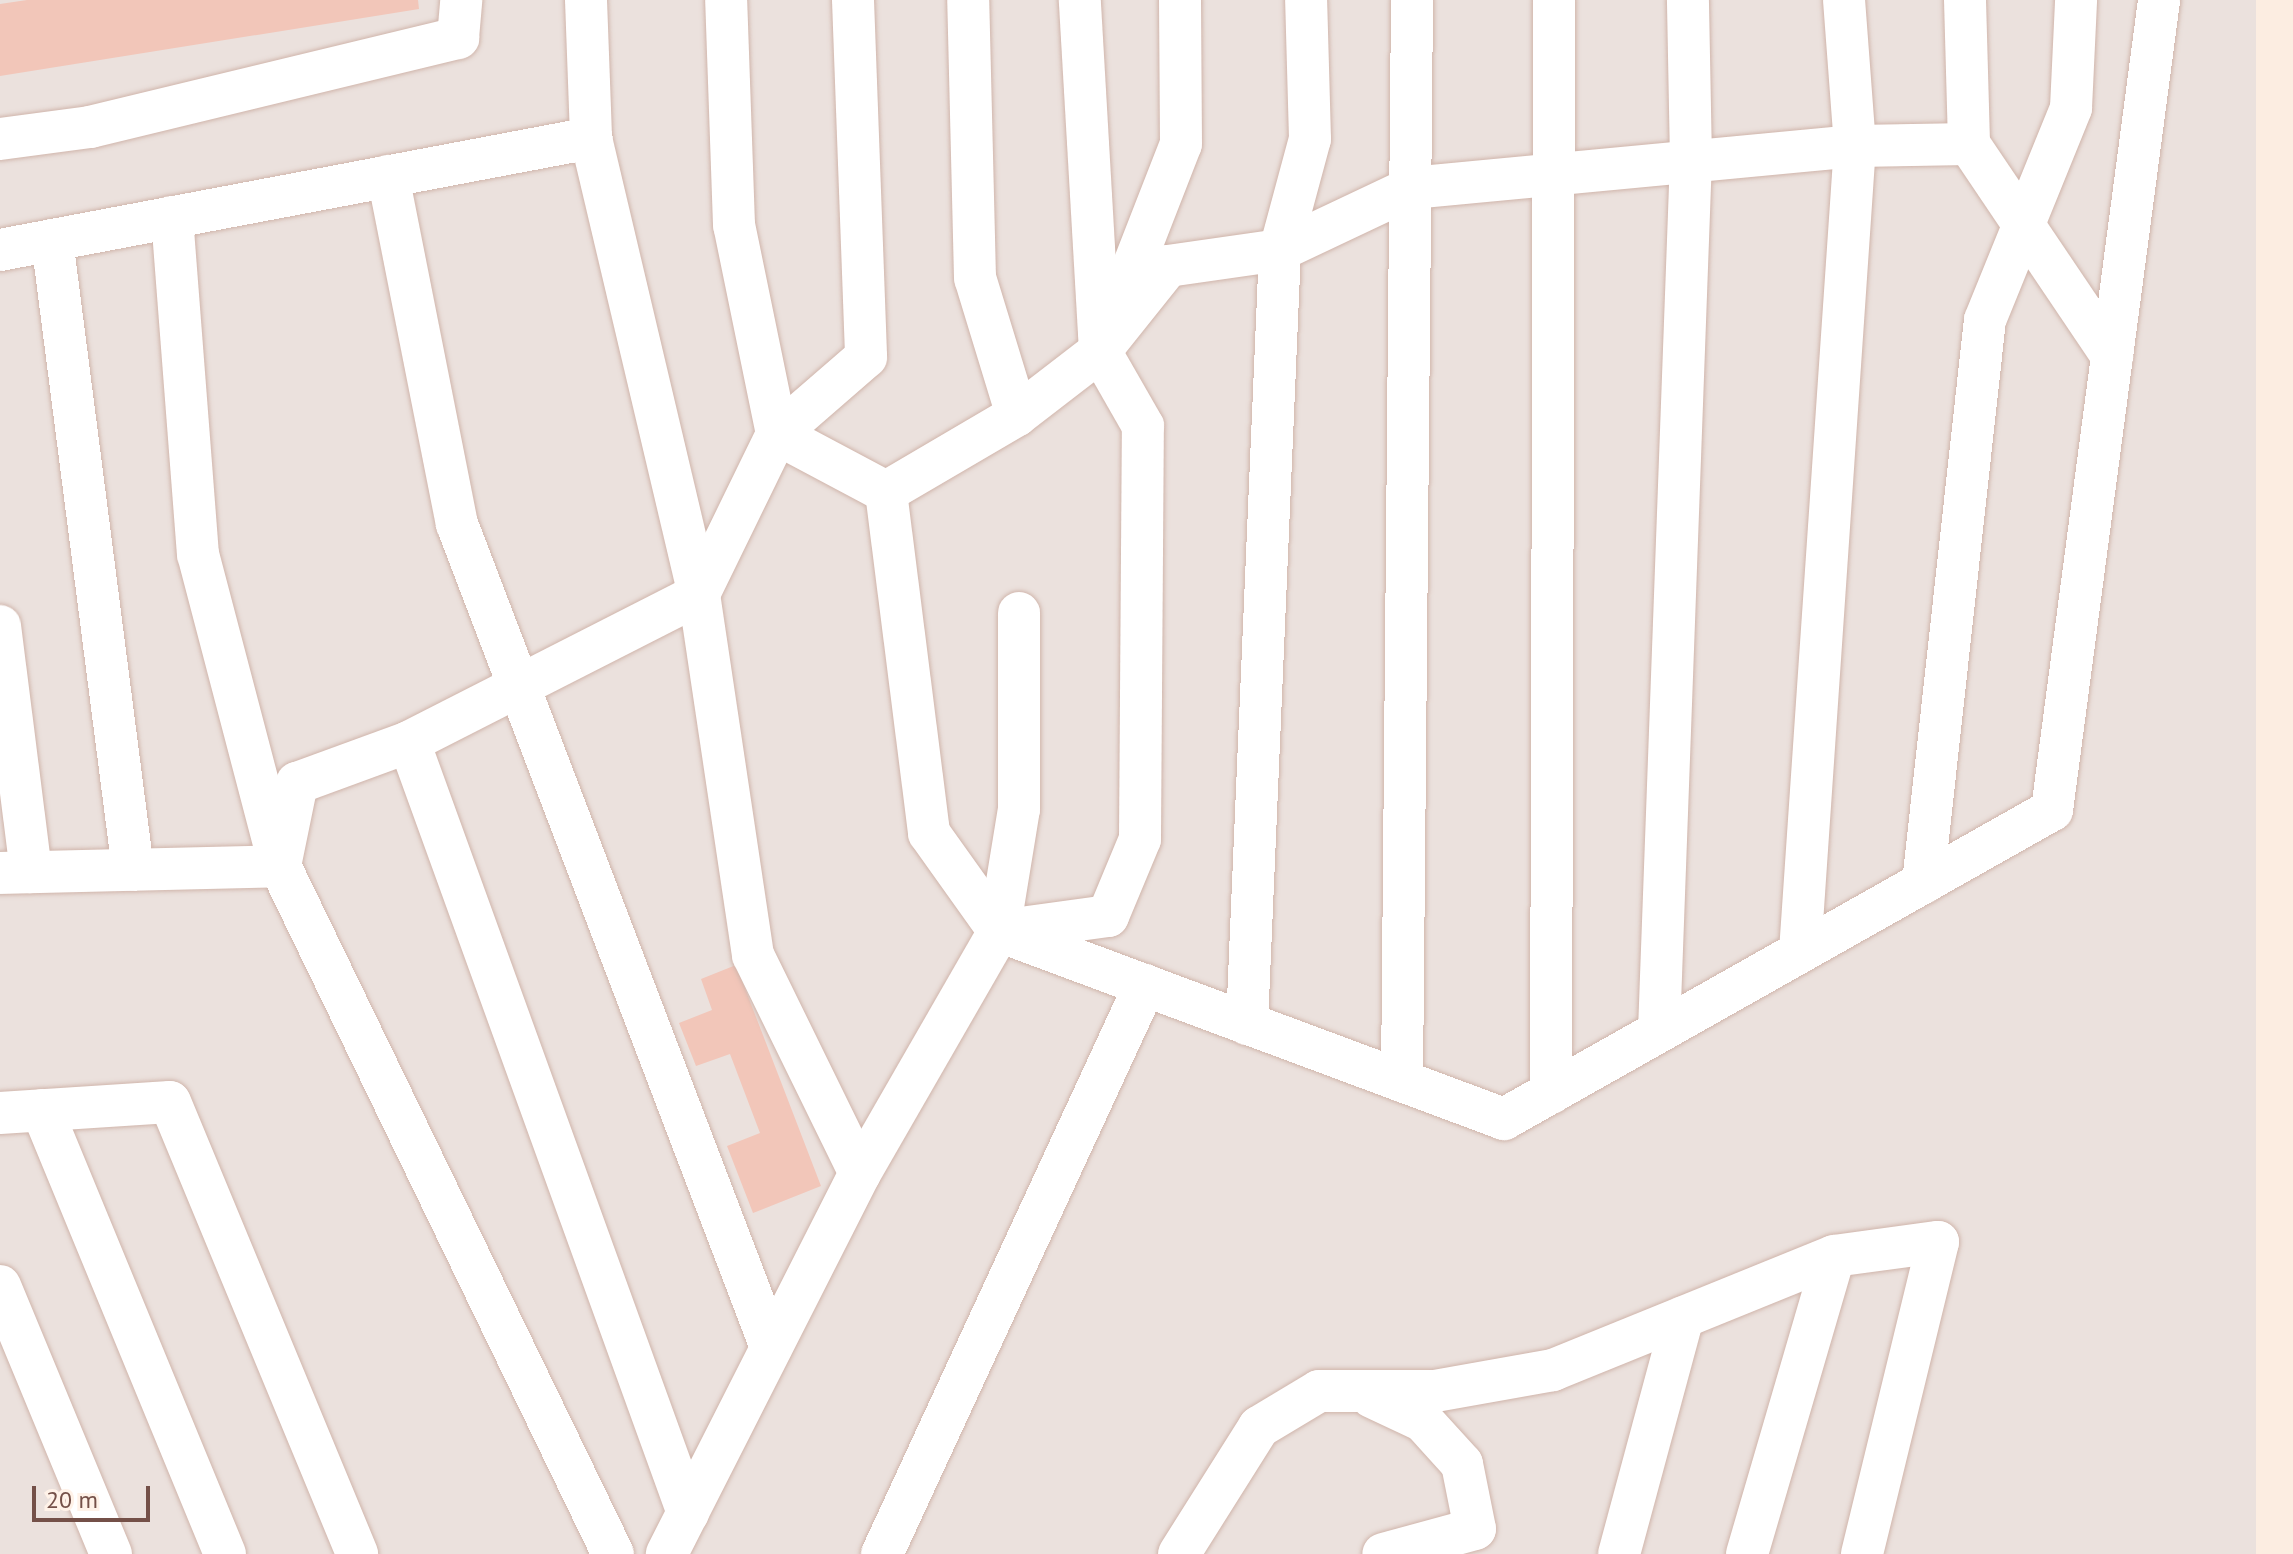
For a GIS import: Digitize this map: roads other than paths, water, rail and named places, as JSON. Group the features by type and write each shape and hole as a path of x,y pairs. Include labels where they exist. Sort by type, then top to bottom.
{"lane":[{"path":"0,139 90,127 458,38 461,0"},
{"path":"586,0 591,138 699,594 753,955 860,1173"},
{"path":"726,0 734,225 777,434"},
{"path":"280,866 297,783 409,742 699,594 777,434 866,357 853,0"},
{"path":"968,0 975,278 1017,415"},
{"path":"999,931 1108,916 1140,839 1143,426 1100,351 1080,0"},
{"path":"1100,351 1181,144 1180,0"},
{"path":"1247,1024 1280,250 1310,139 1306,0"},
{"path":"1402,1081 1412,0"},
{"path":"1551,1093 1558,173 1554,0"},
{"path":"1659,1031 1691,160 1688,0"},
{"path":"1800,952 1855,146 1844,0"},
{"path":"1965,0 1969,144 2112,356"},
{"path":"1923,883 1985,320 2026,228 2071,108 2076,0"},
{"path":"886,492 929,833 999,931 1504,1119 2052,810 2159,0"},
{"path":"0,250 591,138"},
{"path":"886,492 1017,415 1100,351 1168,266 1280,250 1411,188 1855,146 1969,144"},
{"path":"388,176 457,524 522,682 771,1347"},
{"path":"172,217 198,554 280,866 613,1554"},
{"path":"52,240 133,870"},
{"path":"777,434 886,492"},
{"path":"667,1554 860,1173 999,931 1019,809 1019,613"},
{"path":"0,626 16,872 280,866"},
{"path":"409,742 688,1513"},
{"path":"882,1554 1145,985"},
{"path":"0,1113 170,1102 357,1554"},
{"path":"42,1110 225,1554"},
{"path":"1179,1554 1259,1427 1319,1391 1435,1391 1553,1370 1834,1256 1938,1242 1862,1554"},
{"path":"1747,1554 1834,1256"},
{"path":"0,1286 111,1554"},
{"path":"1619,1554 1683,1317"},
{"path":"1361,1391 1423,1421 1462,1464 1478,1542 1383,1554"}]}
